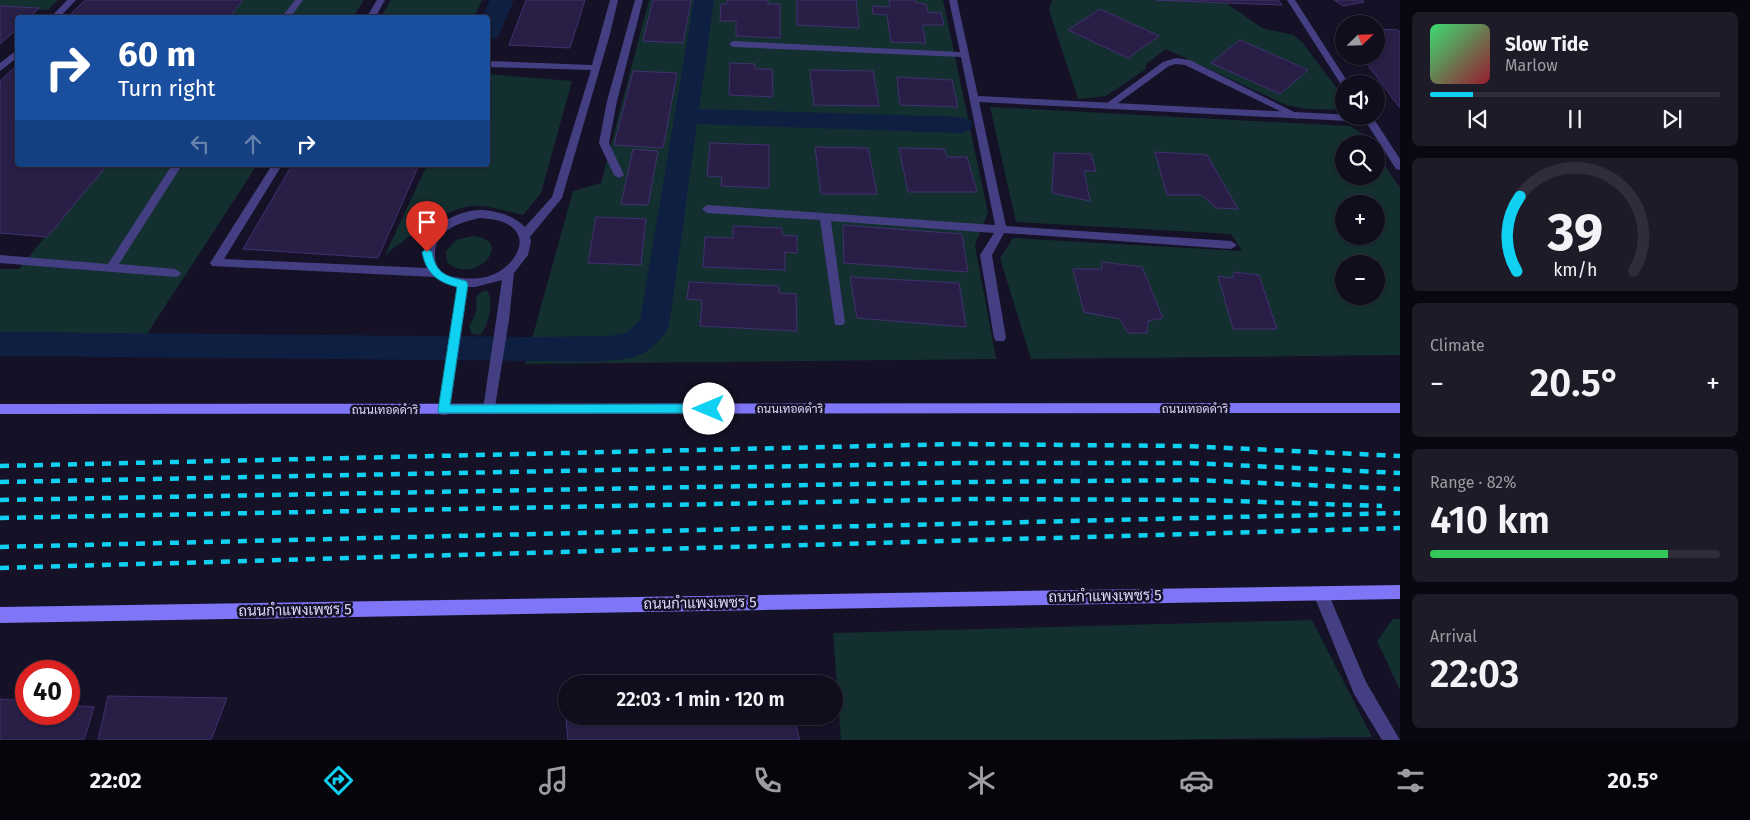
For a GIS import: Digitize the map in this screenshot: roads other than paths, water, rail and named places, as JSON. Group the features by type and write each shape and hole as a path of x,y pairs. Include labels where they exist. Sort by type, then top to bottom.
{"street":[{"path":"57,15 72,0"},
{"path":"287,15 299,0"},
{"path":"372,15 381,0"},
{"path":"525,235 557,198 596,68 614,0"},
{"path":"619,175 604,143 612,101 639,0"},
{"path":"953,0 1001,229 986,255 1000,338"},
{"path":"1291,0 1339,75"},
{"path":"733,44 964,55"},
{"path":"0,68 15,55"},
{"path":"1108,106 1166,64 1176,60 1187,62 1297,116"},
{"path":"490,64 596,68"},
{"path":"974,99 1335,117"},
{"path":"1373,125 1400,167"},
{"path":"111,268 176,167"},
{"path":"276,167 216,263 435,273"},
{"path":"707,209 1231,245"},
{"path":"480,214 495,215 508,219 518,226 525,235 526,245 524,254 518,264 508,273 494,280 478,284 463,284 447,280 435,273 429,264 427,252 431,241 439,231 465,217 480,214"},
{"path":"825,217 839,322"},
{"path":"0,259 175,273"},
{"path":"489,410 503,320 508,273"},
{"path":"444,410 463,284"},
{"name":"ถนนเทอดดำริ","path":"0,409 1400,408"},
{"path":"1321,592 1342,649 1379,723 1392,740"},
{"name":"ถนนกำแพงเพชร 5","path":"0,615 1400,592"}],"water":[{"path":"490,0 514,0 497,39 490,38 490,15 483,15"}],"waterway":[{"path":"686,116 704,0"},
{"path":"0,344 540,349 610,348 634,344 654,326 686,116"},
{"path":"686,116 961,125"}],"railway":[{"path":"0,466 957,444 1186,446 1400,456"},
{"path":"0,482 961,463 1190,463 1400,473"},
{"path":"0,500 969,482 1195,480 1400,489"},
{"path":"0,518 972,499 1202,500 1382,506"},
{"path":"0,547 1400,513"},
{"path":"0,568 1400,528"}]}
